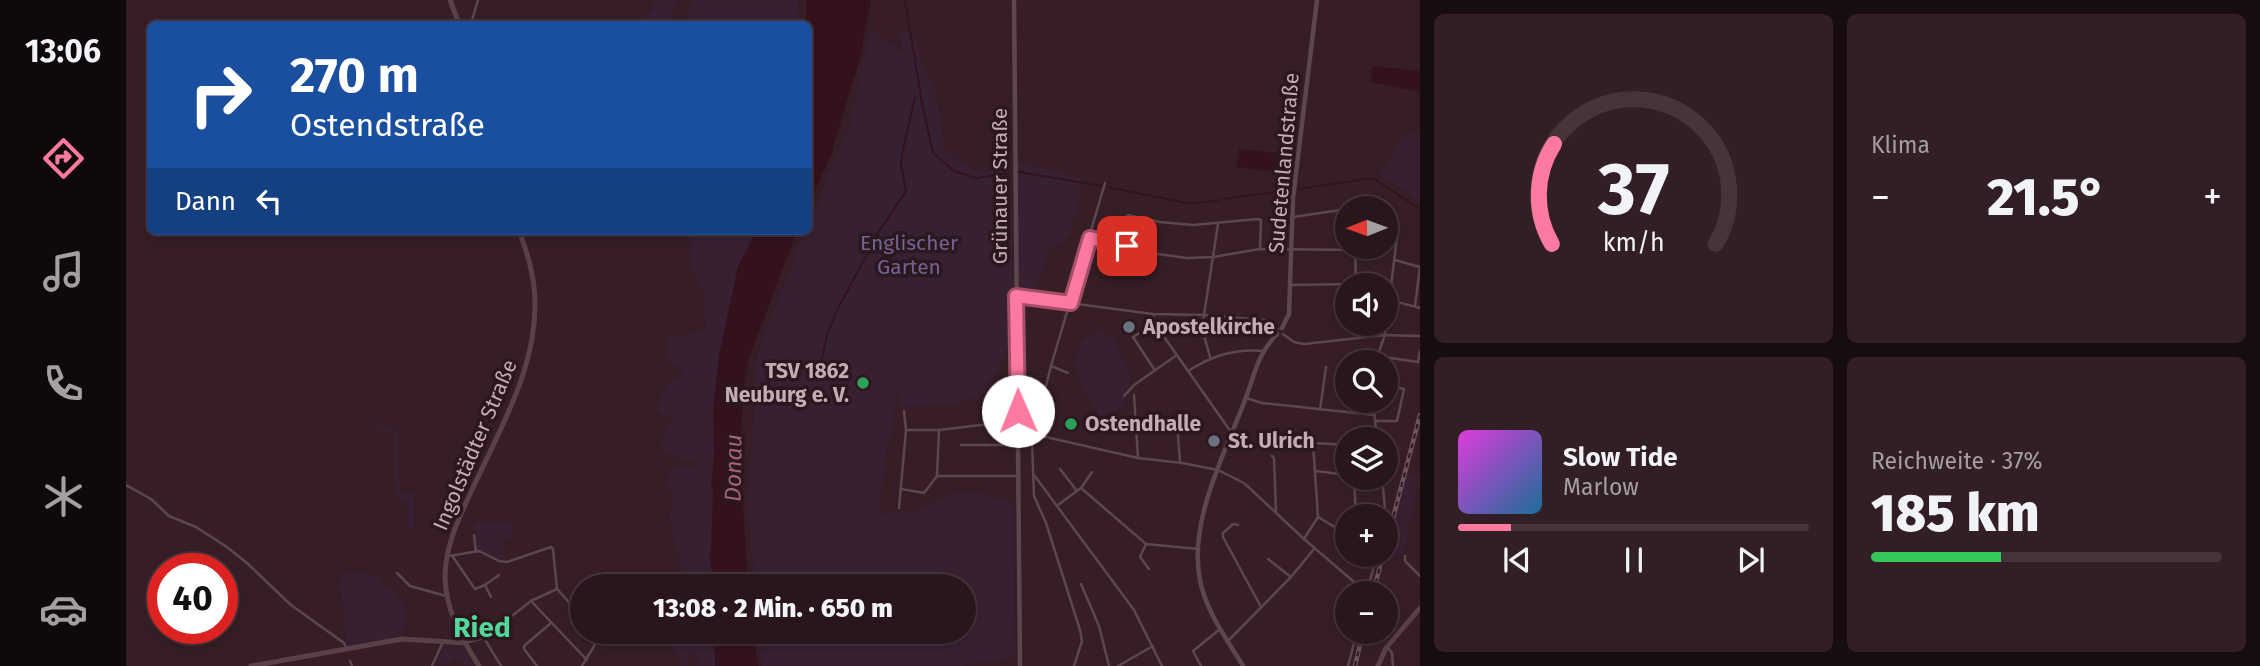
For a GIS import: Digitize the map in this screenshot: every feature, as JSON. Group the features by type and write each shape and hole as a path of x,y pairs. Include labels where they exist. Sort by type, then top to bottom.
{"main road":[{"path":"450,0 459,21"},
{"name":"Ingolstädter Straße","path":"479,666 453,619 445,576 455,527 521,381 532,345 535,291 520,235"},
{"path":"1378,666 1387,647 1420,608"},
{"path":"251,666 402,639 465,643"}],"street":[{"path":"472,21 478,0"},
{"name":"Grünauer Straße","path":"1014,0 1020,666"},
{"name":"Sudetenlandstraße","path":"1242,666 1208,605 1200,582 1198,549 1206,503 1246,398 1252,373 1289,314 1294,187 1317,0"},
{"path":"1074,666 1082,641 1046,523 1034,496 1033,436 1105,183"},
{"path":"1293,217 1335,211"},
{"path":"1116,244 1128,215 1177,224 1218,224 1258,219 1261,220 1260,249"},
{"path":"1210,357 1202,328 1218,224"},
{"path":"1090,238 1188,258 1213,257 1260,249 1335,249"},
{"path":"1393,273 1395,260 1420,267 1415,306"},
{"path":"1290,285 1335,285"},
{"path":"1016,296 1153,314 1264,320 1294,342 1304,344 1374,336"},
{"path":"1398,302 1420,308"},
{"path":"1153,314 1155,324 1231,432"},
{"path":"1154,370 1133,337 1155,324"},
{"path":"1398,335 1420,336"},
{"path":"1188,371 1210,357 1230,352 1264,351"},
{"path":"1398,359 1418,362 1420,351"},
{"path":"1124,396 1133,385 1177,355"},
{"path":"1051,366 1068,373"},
{"path":"1320,410 1326,367"},
{"path":"1375,421 1397,421 1404,389 1398,388"},
{"path":"1134,395 1138,458"},
{"path":"1246,398 1262,403 1374,415 1376,427"},
{"path":"899,508 906,430 904,411"},
{"path":"1177,423 1181,462"},
{"path":"906,430 939,430 979,424 1138,458 1181,462 1219,470 1244,483 1353,581"},
{"path":"961,445 1002,445 1007,429"},
{"path":"901,489 924,493 937,476 939,430"},
{"path":"1304,539 1318,517 1313,443 1335,444"},
{"path":"1272,456 1276,513"},
{"path":"1060,469 1077,491"},
{"path":"1316,471 1335,473"},
{"path":"1058,505 1081,488 1092,472"},
{"path":"937,476 1018,475"},
{"path":"1034,475 1131,605 1162,666"},
{"path":"126,485 151,499 169,516 196,527 227,547 282,598 344,643 348,649"},
{"path":"1081,488 1146,544 1198,549"},
{"path":"1318,517 1335,527"},
{"path":"1238,525 1233,524 1223,533 1223,537 1261,607"},
{"path":"474,535 476,552"},
{"path":"1146,544 1140,557 1149,569"},
{"path":"499,576 478,589 473,588 450,556 483,552 499,561 507,562 551,547 557,589 570,604"},
{"path":"1228,642 1315,549"},
{"path":"1405,556 1405,561 1420,576"},
{"path":"1268,559 1291,577"},
{"path":"397,573 410,586 447,596"},
{"path":"1082,584 1099,626 1109,666"},
{"path":"485,585 491,597"},
{"path":"465,643 484,638 531,601 557,589"},
{"path":"531,601 587,660"},
{"path":"537,666 524,646 551,622"},
{"path":"1201,666 1193,651 1220,629"},
{"path":"484,638 501,666"},
{"path":"432,666 443,641"},
{"path":"582,666 595,644"},
{"path":"1348,666 1354,644"},
{"path":"1118,666 1153,646"},
{"path":"1387,647 1392,653 1393,666"}],"green space":[{"path":"655,0 675,0 669,21 646,21 645,17 653,10"},
{"path":"692,0 798,0 799,21 687,21"},
{"name":"Englischer Garten","path":"871,29 904,55 900,32 913,33 926,74 935,85 945,151 974,170 1011,171 1014,334 987,392 959,403 900,406 899,378 891,438 888,437 879,514 921,511 951,493 980,494 1013,503 1015,657 963,666 762,666 760,644 976,644 976,574 754,574 748,504 758,353 803,235 812,235 812,214 849,126"},
{"path":"1406,132 1420,136 1420,203 1380,176"},
{"path":"1017,162 1083,179 1070,234 1047,253 1034,292 1019,292"},
{"path":"690,235 754,235 748,247 714,455 709,558 714,574 682,574 670,522 675,495 668,485 669,476 681,465 697,468 696,460 682,461 662,447 664,434 672,423 672,418 659,412 665,389 683,375 682,370 668,360 668,338 706,332 704,293 691,269"},
{"path":"1096,332 1112,336 1130,381 1125,400 1107,422 1099,418 1076,369 1082,342"},
{"path":"379,425 396,429 400,493 414,494 414,529 408,528 408,500 396,497 393,432 377,431"},
{"path":"1407,474 1418,478 1403,556 1398,556 1398,507"},
{"path":"510,522 512,538 502,540 505,560 477,550 474,523"},
{"path":"345,573 380,575 379,585 397,591 397,601 404,603 402,637 347,645 340,581 345,577"},
{"path":"444,644 464,648 474,666 464,666 465,664 453,657 448,666 436,661"},
{"path":"712,644 715,650 715,666 697,666 700,657 687,654 687,666 680,666 671,646"}],"water":[{"path":"806,0 871,0 861,55 830,158 812,197 812,21 806,21"},
{"path":"1373,66 1420,71 1420,92 1370,82"},
{"path":"1239,149 1292,154 1291,174 1236,167"},
{"name":"Donau","path":"755,235 795,235 750,356 744,384 740,453 747,574 713,574 710,559 713,411 719,355 738,266"},
{"path":"712,644 754,644 759,666 715,666 715,650"}],"waterway":[{"path":"905,0 933,153 954,171 976,178 1009,173"},
{"path":"875,237 906,191 901,164 915,97"},
{"path":"1019,172 1102,186"},
{"path":"1298,189 1373,178 1420,209"},
{"path":"1107,187 1192,204 1219,200"},
{"path":"1224,199 1291,190"},
{"path":"820,367 827,335 837,310 872,245"}],"railway":[{"path":"1397,504 1420,415"},
{"path":"1376,581 1380,567"},
{"path":"1355,666 1360,644"}],"place":[{"name":"Apostelkirche","path":"1129,327"},
{"name":"TSV 1862 Neuburg e. V.","path":"863,383"},
{"name":"Ostendhalle","path":"1071,424"},
{"name":"St. Ulrich","path":"1214,441"}],"district":[{"name":"Ried","path":"482,627"}],"route":[{"path":"1018,411 1016,296 1071,303 1090,238 1127,246"}]}
